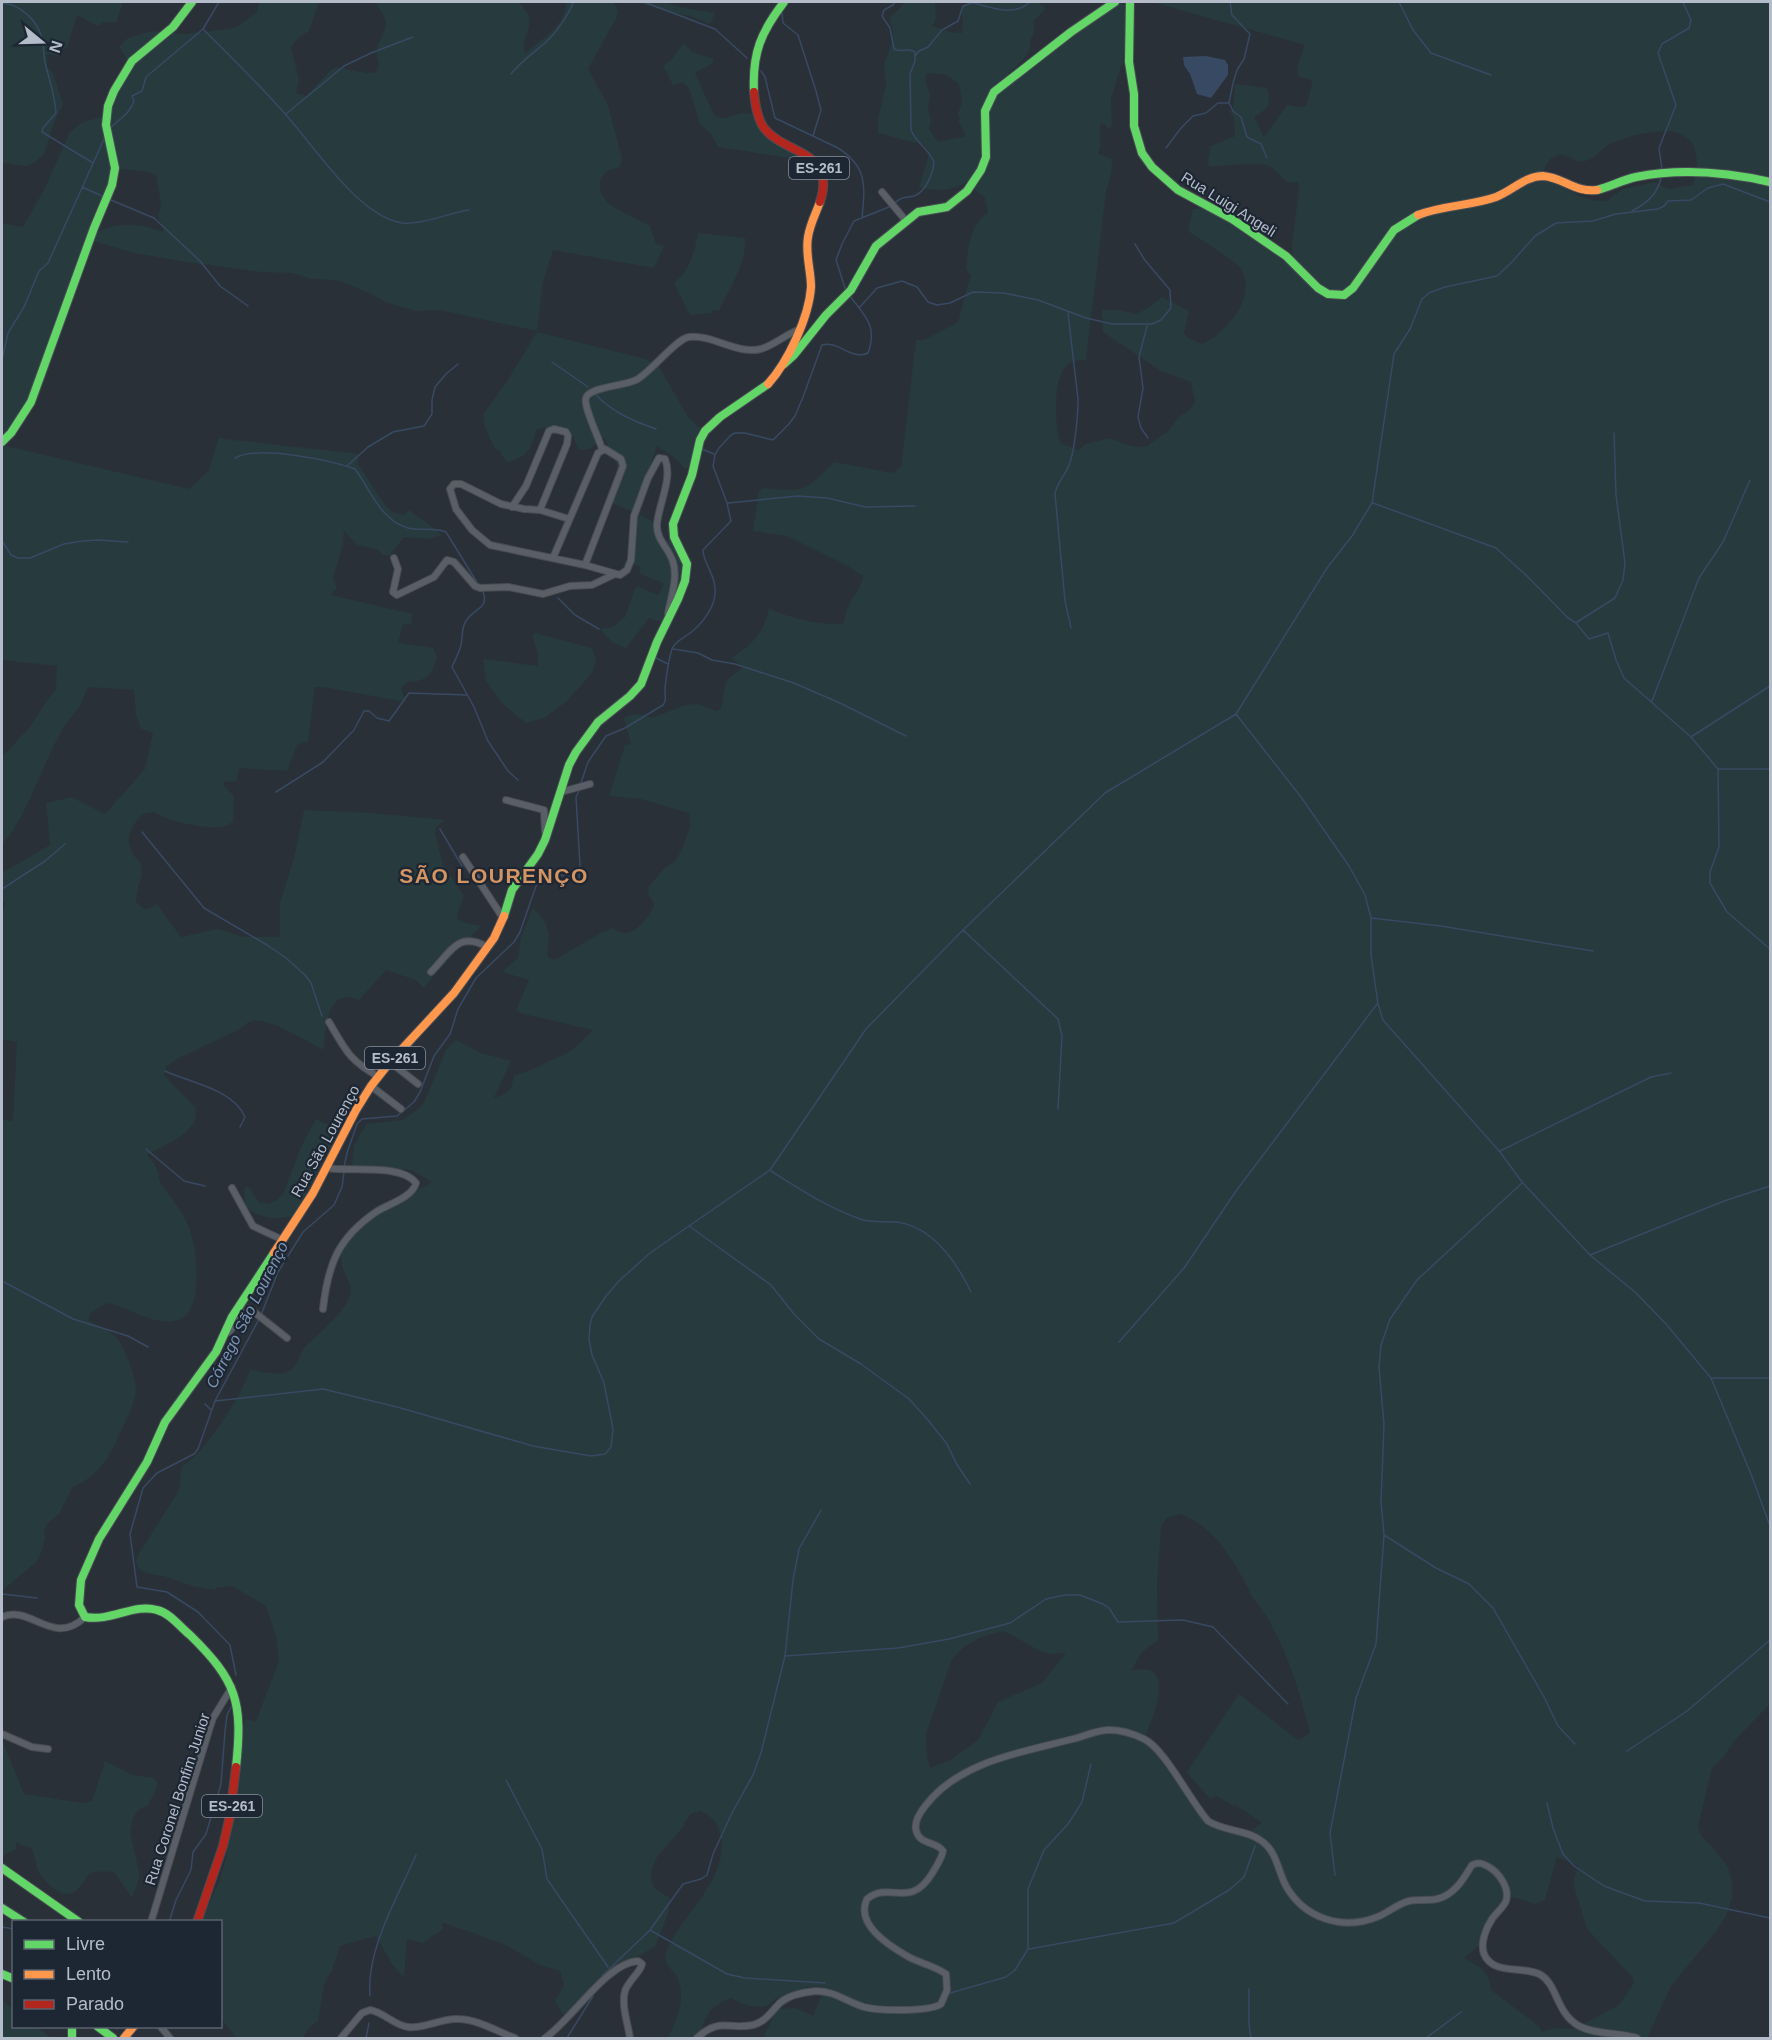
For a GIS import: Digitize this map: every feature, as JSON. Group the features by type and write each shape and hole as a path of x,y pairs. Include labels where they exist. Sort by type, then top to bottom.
{"main road":[{"path":"2,442 11,433 31,402 94,228 112,185 115,168 107,133 106,116 114,91 132,61 173,27 192,2"},
{"name":"ES-261","path":"784,2 766,27 758,45 755,57 756,111 768,132 814,161 823,176 824,186 807,237 810,293 784,364"},
{"path":"784,364 851,290 876,246 918,212 941,209 953,204 975,181 986,157 985,111 994,92 1071,32 1115,2"},
{"name":"Rua Luigi Angeli","path":"1130,2 1129,62 1134,94 1134,126 1142,153 1152,167 1178,190 1232,219 1286,256 1318,288 1328,294 1344,295 1354,288 1381,245 1403,222 1441,207 1468,204 1497,196 1533,177 1551,177 1591,191 1633,177 1682,171 1745,176 1770,182"},
{"name":"Rua São Lourenço","path":"85,1617 79,1605 78,1596 81,1580 99,1539 147,1462 171,1412 206,1367 221,1343 232,1317 283,1240 371,1086 390,1062 454,993 497,933 516,883 546,840 569,765 581,744 601,719 636,691 648,672 653,651 668,623 686,580 685,555 674,538 673,527 692,475 698,443 716,419 762,389 778,374 784,364"},
{"name":"ES-261","path":"85,1617 96,1620 147,1608 161,1610 224,1672 232,1687 236,1699 239,1737 231,1810 217,1867 197,1920"},
{"path":"2,1868 76,1920"},
{"path":"2,1908 21,1920"},
{"path":"100,2028 113,2038"}],"street":[{"path":"882,192 907,222"},
{"path":"602,449 585,404 591,390 617,386 644,375 683,338 695,337 750,350 761,349 798,330"},
{"path":"513,507 526,486 548,433 554,429 566,432 567,444 540,510"},
{"path":"553,558 597,453 602,449"},
{"path":"585,565 623,465 621,459 602,449"},
{"path":"394,558 398,569 393,591 398,595 434,577 446,560 454,562 475,586 480,588 508,587 543,594 570,586 592,585 624,572 629,566 634,516 655,464 659,458 663,458 667,464 666,482 657,526 658,537 674,563 675,575 668,623"},
{"path":"568,519 540,510 501,504 464,484 452,486 450,493 456,509 472,530 496,547 585,565 615,574"},
{"path":"561,792 587,785"},
{"path":"506,800 544,810 546,840"},
{"path":"463,857 503,919"},
{"path":"430,972 457,944 463,941 477,942 488,947"},
{"path":"329,1022 347,1053 358,1065 379,1077"},
{"path":"390,1062 418,1084"},
{"path":"371,1086 401,1109"},
{"path":"323,1309 326,1282 338,1249 360,1224 412,1191 416,1185 415,1180 411,1177 391,1170 340,1171 326,1168"},
{"path":"232,1188 253,1226 283,1240"},
{"path":"221,1343 249,1308 287,1338"},
{"path":"2,1617 17,1616 62,1629 77,1625 85,1617"},
{"name":"Rua Coronel Bonfim Junior","path":"152,1920 213,1718 232,1687"},
{"path":"205,1713 213,1718"},
{"path":"697,2038 713,2026 758,2023 782,2001 815,1991 828,1992 854,2003 882,2010 933,2008 941,2004 947,1990 946,1974 907,1957 884,1941 867,1922 864,1909 867,1899 878,1893 912,1893 929,1878 943,1851 940,1846 922,1840 918,1835 916,1824 924,1808 944,1786 983,1765 1032,1749 1110,1730 1134,1735 1154,1745 1208,1821 1220,1828 1250,1835 1262,1841 1271,1850 1294,1899 1309,1912 1320,1917 1336,1922 1363,1921 1377,1917 1409,1901 1436,1899 1453,1891 1462,1882 1472,1865 1476,1863 1487,1866 1499,1874 1507,1895 1503,1906 1485,1932 1482,1946 1485,1956 1496,1966 1505,1969 1540,1974 1551,1985 1558,2004 1569,2018 1579,2025 1590,2030 1637,2038"},
{"path":"2,1734 32,1747 48,1749"},
{"path":"545,2038 615,1970 638,1961 642,1964 641,1967 625,1992 624,2002 630,2038"},
{"path":"341,2038 362,2013 370,2010 407,2027 458,2019 472,2021 515,2038"}],"green space":[{"path":"2,2 123,2 116,23 104,22 98,26 77,15 68,45 58,56 47,54 47,67 53,73 63,104 42,156 34,163 25,166 2,163"},
{"path":"259,2 319,2 309,31 298,38 291,47 299,80 296,93 306,96 333,68 369,73 377,70 379,65 377,48 386,23 375,2 519,2 527,12 529,19 524,43 525,53 557,25 565,11 566,2 614,2 618,12 616,18 588,69 608,105 622,159 620,167 603,175 600,190 610,205 650,226 656,244 664,246 654,268 553,250 543,282 537,331 440,310 416,311 388,303 339,281 308,278 292,273 261,272 187,262 134,253 93,241 39,394 16,426 2,435 2,223 23,227 44,190 70,132 83,122 102,117 129,62 119,47 128,38 151,31 186,34 230,29 257,12","holes":["120,169 156,175 161,204 158,217 164,230 162,232 145,227 121,225 97,232"]},
{"path":"636,2 666,2 678,7 715,13 710,24 690,16"},
{"path":"903,2 935,2 936,18 932,26 962,33 961,9 969,2 1036,2 1044,6 1045,10 1033,21 1035,30 1030,41 1030,50 1003,82 1115,2 1128,2 1123,65 1111,99 1112,127 1108,128 1103,123 1100,124 1098,154 1111,158 1112,166 1106,192 1086,360 1074,361 1065,367 1056,399 1060,443 1079,450 1085,444 1110,438 1137,447 1147,446 1167,432 1195,402 1191,382 1161,371 1103,332 1102,310 1119,310 1136,314 1162,297 1189,311 1184,333 1188,338 1202,344 1229,323 1242,302 1245,280 1238,266 1188,231 1193,209 1208,208 1293,258 1292,244 1298,182 1286,181 1271,167 1265,165 1209,166 1208,161 1211,146 1235,136 1234,118 1230,112 1233,109 1235,84 1268,90 1268,106 1255,116 1264,137 1287,105 1306,106 1312,84 1311,80 1298,76 1297,66 1305,45 1152,2 1770,2 1770,1704 1734,1741 1725,1755 1712,1768 1698,1827 1702,1837 1728,1867 1732,1882 1732,1898 1726,1916 1715,1933 1671,1986 1647,2038 763,2038 777,2009 795,2008 813,2016 825,1988 811,1987 775,1999 766,2006 760,2007 731,1998 716,2006 706,2017 702,2028 707,2032 706,2038 668,2038 677,2016 681,1992 677,1977 666,1962 666,1953 679,1928 713,1879 721,1853 721,1838 717,1825 712,1818 700,1811 690,1814 680,1831 657,1857 652,1869 651,1880 655,1889 670,1898 669,1911 655,1947 624,1963 564,2016 555,2001 564,1985 560,1971 540,1965 504,1944 444,1923 442,1924 443,1929 423,1943 407,1939 404,1978 392,1964 376,1936 340,1946 331,1973 324,1985 318,2021 302,2038 237,2038 222,2020 222,1920 201,1920 220,1880 226,1857 237,1800 245,1719 256,1721 279,1661 276,1636 266,1606 232,1586 216,1588 216,1590 146,1573 138,1568 136,1562 138,1555 178,1492 182,1466 191,1460 211,1438 239,1393 250,1370 279,1374 290,1370 305,1347 343,1308 351,1289 342,1266 342,1252 347,1239 360,1220 375,1207 414,1192 432,1182 411,1170 352,1167 354,1146 366,1124 403,1120 423,1105 446,1050 456,1040 481,1053 511,1061 494,1098 503,1095 511,1088 514,1076 571,1051 593,1030 520,1013 516,1010 529,980 502,972 518,958 521,937 533,908 546,924 549,940 547,954 550,959 556,959 613,928 621,933 627,933 637,928 653,909 654,904 649,896 648,887 664,869 676,860 682,849 690,827 689,813 641,799 609,796 625,745 631,744 624,718 634,714 657,716 694,704 717,711 721,708 726,681 743,667 731,658 756,638 769,608 795,618 816,622 835,624 844,621 846,611 861,585 863,576 848,566 787,536 753,531 759,491 763,488 788,490 803,488 817,479 834,462 892,473 901,467 916,340 924,340 958,322 971,276 966,269 969,245 973,231 988,213 985,198 969,181 944,190 919,187 928,157 928,151 924,145 878,133 878,120 886,84 884,62 892,41 893,30 889,18 902,6","holes":["930,73 946,75 959,84 962,102 958,114 960,120 958,120 966,136 938,142 929,129 930,95 925,79","1671,131 1692,143 1696,153 1696,176 1692,186 1671,189 1656,182 1623,189 1607,201 1596,201 1579,196 1543,175 1547,164 1555,156 1563,155 1577,161 1585,161 1619,140 1645,133","1180,1514 1204,1528 1223,1547 1267,1617 1298,1688 1310,1733 1299,1740 1295,1738 1239,1694 1187,1772 1210,1799 1216,1796 1236,1805 1262,1823 1247,1833 1210,1821 1144,1739 1153,1718 1159,1681 1155,1673 1146,1669 1131,1671 1142,1652 1158,1640 1157,1583 1161,1527 1166,1518","1002,1631 1045,1653 1066,1653 1042,1683 998,1702 978,1740 949,1761 930,1768 926,1734 952,1659 964,1647 979,1638","1557,1857 1578,1866 1573,1883 1587,1929 1633,1978 1634,1983 1619,2005 1574,2029 1556,2028 1541,2032 1540,2027 1491,1990 1486,1974 1464,1958 1481,1944 1506,1900 1513,1897 1535,1904 1545,1900"]},
{"path":"684,43 692,52 713,59 713,63 695,73 714,115 723,118 741,113 752,114 767,136 802,160 718,147 711,134 700,124 689,88 682,82 673,85 663,66 671,60"},
{"path":"698,233 745,238 745,248 737,276 719,311 712,310 712,313 690,315 674,283 684,273 690,261"},
{"path":"537,332 642,358 658,365 688,417 701,430 689,467 685,469 674,457 657,446 634,512 611,503 617,484 618,469 604,437 589,449 580,450 572,435 553,427 536,430 528,451 515,460 509,462 505,460 499,450 495,449 484,425 484,413"},
{"path":"219,437 359,454 358,464 392,512 403,515 409,510 440,533 441,535 429,539 404,537 390,555 383,555 377,549 357,545 344,531 342,548 333,578 337,588 331,595 412,614 411,625 403,624 398,643 433,648 437,657 426,678 408,682 403,686 401,689 406,702 315,687 308,741 297,745 287,771 240,768 236,781 224,782 223,785 234,796 233,822 222,827 204,827 177,821 154,812 142,814 131,829 129,839 131,851 142,869 136,902 144,909 157,904 181,937 218,929 243,937 280,937 280,903 295,854 304,810 372,813 446,820 436,827 435,833 443,865 464,896 457,915 458,919 481,926 424,988 416,980 386,970 359,1000 348,997 340,999 330,1011 325,1031 324,1050 278,1026 252,1021 175,1060 166,1067 164,1075 195,1107 196,1116 193,1124 180,1137 147,1155 154,1163 159,1180 179,1209 192,1236 197,1278 192,1305 187,1315 178,1320 169,1321 151,1319 107,1303 89,1314 89,1321 114,1335 123,1349 136,1384 134,1401 107,1458 89,1478 73,1487 59,1514 47,1524 42,1551 36,1562 2,1591 2,1120 13,1121 17,1042 2,1039 2,919 5,903 2,900 2,873 50,845 46,803 72,797 105,814 145,769 153,733 141,729 136,715 134,690 88,687 80,706 64,726 52,749 13,831 2,844 2,757 30,727 56,689 57,666 2,660 2,445 189,489 209,470"},
{"path":"634,512 654,522 658,542 670,540 683,564 683,578 664,623 649,618 626,648 613,643 600,629 613,627 625,617 636,586 658,595 664,584 639,573 641,567 629,562 630,529"},
{"path":"535,633 592,648 596,660 592,673 567,701 544,718 526,723 504,705 486,681 483,659 538,666 538,654 532,635"},
{"path":"316,1119 339,1130 295,1215 284,1218 270,1217 251,1211 245,1203 245,1188 248,1186 259,1202 268,1204 277,1200 283,1194 301,1147"},
{"path":"2,1740 24,1794 83,1803 92,1801 105,1761 133,1775 153,1778 157,1782 156,1790 148,1805 138,1810 133,1818 130,1832 140,1876 132,1898 114,1872 93,1872 75,1892 61,1893 40,1874 31,1847 22,1846 17,1842 15,1850 2,1858"},
{"path":"2,2000 12,2008 12,2028 37,2028 52,2038 2,2038"}],"water":[{"path":"1206,56 1225,60 1228,65 1228,75 1211,98 1197,94 1184,65 1183,57"}],"waterway":[{"path":"109,129 130,109 134,101 132,96 142,91 146,77 203,29 219,2"},
{"path":"511,74 554,34 574,2"},
{"path":"644,2 715,29 747,58"},
{"name":"Córrego São Lourenço","path":"895,2 884,10 882,16 890,28 894,49 915,52 915,61 910,74 911,130 934,162 930,177 922,191 896,202"},
{"path":"916,55 928,47 942,30 958,21 963,6 975,2"},
{"path":"974,3 1010,10 1024,7 1030,2"},
{"path":"1230,2 1232,15 1250,34 1244,59 1233,83 1229,103 1233,111 1241,117 1247,137 1261,144 1267,158"},
{"path":"1399,2 1413,30 1431,53 1491,75"},
{"path":"1662,169 1659,148 1676,105 1658,53 1662,44 1689,28 1691,20 1683,2"},
{"path":"2,3 15,6 27,14 40,31 56,113 42,132 93,163"},
{"path":"782,13 783,23 798,35 821,110 813,136"},
{"path":"203,29 276,104 338,178 369,208 386,218 402,223 418,222 469,210"},
{"path":"286,114 344,66 413,37"},
{"path":"761,71 765,77 775,118 838,148 848,155 860,170 864,187 862,218"},
{"path":"1166,148 1193,116 1206,113 1218,103 1228,103"},
{"path":"2,360 8,333 24,307 39,271 48,263 104,139"},
{"path":"1632,211 1651,198 1661,178"},
{"path":"215,1401 323,1389 397,1407 533,1446 591,1456 605,1454 611,1447 613,1429 604,1383 592,1355 589,1339 592,1317 606,1296 650,1253 770,1170 866,1029 963,930 1105,793 1236,714 1327,568 1352,536 1372,503 1394,354 1410,329 1422,299 1429,293 1445,287 1497,276 1535,236 1556,223 1593,221 1616,214 1658,209 1668,201 1691,200 1708,188 1723,184 1770,202"},
{"path":"82,187 102,196"},
{"path":"111,200 154,218 200,261 220,286 248,306"},
{"name":"Córrego São Lourenço","path":"846,291 836,260 842,244 854,221 889,207"},
{"path":"859,308 877,288 902,281 917,287 928,302 937,305 950,303 973,292 1004,293 1038,300 1086,318 1112,324 1152,324 1161,320 1171,308 1170,290 1144,259 1135,244"},
{"name":"Córrego São Lourenço","path":"581,783 588,762 606,736 625,728 663,705 667,669 673,647 698,626 713,604 715,588 703,550 731,521 713,466 719,448 735,433 745,433 773,440 795,416 822,345 834,345 856,354 868,353 872,336 871,328 865,315 849,295"},
{"path":"1068,313 1078,399 1077,414 1071,459 1055,494 1065,601 1071,628"},
{"path":"1147,326 1139,357 1143,388 1138,417 1141,428 1148,438"},
{"path":"552,362 588,387"},
{"path":"347,466 368,447 393,432 424,426 432,414 435,387 458,364"},
{"path":"595,394 608,406 623,415 656,429"},
{"path":"1577,622 1615,598 1623,580 1625,563 1616,495 1614,433"},
{"path":"702,449 714,454"},
{"path":"235,458 245,454 276,453 312,458 355,469 390,519 408,528 446,532 478,584"},
{"path":"1652,701 1699,578 1723,542 1750,480"},
{"path":"728,503 798,496 827,498 865,507 915,506"},
{"path":"1373,503 1496,548 1568,618 1576,623 1589,639 1608,633 1624,678 1691,737 1718,769 1719,847 1710,872 1710,883 1727,912 1770,949"},
{"path":"2,541 11,555 18,558 30,558 64,544 82,541 128,542"},
{"path":"483,592 484,602 464,624 462,642 452,667 474,707 488,741 508,771 518,780"},
{"path":"558,598 575,615 599,629"},
{"path":"673,649 698,653 712,660 735,664 794,683 906,736"},
{"path":"656,658 668,664"},
{"path":"1691,737 1770,686"},
{"path":"276,792 323,762 354,730 364,711 369,711 377,718 389,721 409,693 467,695"},
{"path":"1236,714 1301,797 1349,866 1365,895 1371,918 1371,955 1378,1004 1383,1020 1500,1152 1522,1182 1590,1255 1636,1293 1666,1324 1711,1378 1770,1526"},
{"path":"1718,769 1770,769"},
{"name":"Córrego São Lourenço","path":"344,1167 357,1124 362,1119 397,1116 414,1102 434,1056 450,1034 458,1009 476,978 514,942 520,932 536,886 542,880 556,874 579,879 576,797 579,791"},
{"path":"440,829 462,866"},
{"path":"142,832 204,908 267,945 305,975 311,983 322,1016"},
{"path":"2,889 45,861 65,844"},
{"path":"1371,918 1441,926 1593,951"},
{"path":"963,930 1058,1019 1062,1036 1058,1109"},
{"path":"1119,1342 1184,1268 1236,1191 1377,1004"},
{"path":"165,1071 210,1088 231,1100 245,1117 240,1127"},
{"path":"1500,1151 1651,1077 1671,1073"},
{"path":"146,1149 184,1181 205,1186"},
{"path":"771,1171 814,1198 848,1215 869,1221 897,1222 922,1231 942,1247 971,1292"},
{"name":"Córrego São Lourenço","path":"261,1315 278,1272 303,1232 334,1205 342,1187 344,1172"},
{"path":"1335,1875 1330,1833 1356,1698 1376,1644 1384,1535 1381,1502 1384,1424 1379,1367 1381,1345 1390,1319 1417,1280 1522,1183"},
{"path":"1590,1255 1724,1201 1770,1186"},
{"path":"689,1226 771,1285 794,1314 819,1339 861,1364 909,1399 947,1444 970,1484"},
{"path":"4,1282 73,1319 128,1336 148,1347"},
{"name":"Córrego São Lourenço","path":"236,1675 230,1645 198,1612 167,1592 137,1587 130,1534 143,1488 157,1473 194,1454 198,1449 215,1401 259,1319"},
{"path":"1712,1378 1770,1378"},
{"path":"205,1404 211,1410"},
{"path":"602,1976 650,1930 683,1884 707,1875 713,1854 753,1775 761,1753 785,1656 793,1580 799,1549 821,1510"},
{"path":"1384,1535 1436,1568 1469,1584 1493,1608 1558,1726 1575,1744"},
{"path":"2,1594 37,1598"},
{"path":"785,1656 898,1648 949,1639 1010,1623 1046,1599 1080,1595 1109,1608 1118,1622 1183,1620 1213,1627 1288,1704"},
{"path":"1627,1751 1687,1711 1770,1640"},
{"name":"Córrego São Lourenço","path":"170,1920 176,1900 191,1870 193,1852 206,1834 221,1784 227,1715 231,1707"},
{"path":"950,1993 1006,1977 1015,1970 1028,1949 1028,1889 1044,1850 1068,1824 1082,1802 1091,1764"},
{"path":"506,1780 542,1849 547,1879 608,1967"},
{"path":"1547,1803 1563,1854 1574,1866 1604,1886 1645,1901 1699,1903 1770,1918"},
{"path":"1029,1949 1174,1923 1229,1890 1244,1877 1255,1846"},
{"path":"370,1996 370,1978 378,1942 416,1855"},
{"name":"Córrego São Lourenço","path":"2,1927 12,1929"},
{"path":"650,1930 727,1974 745,1978 825,1983"},
{"path":"1249,1989 1251,2038"},
{"path":"567,2038 593,1996"},
{"path":"1426,2038 1461,2012"},
{"path":"366,2038 369,2023"}],"traffic: fast":[{"path":"2,442 11,433 31,402 94,228 112,185 115,168 106,125 108,106 114,91 132,61 173,27 192,2"},
{"path":"754,92 755,66 760,44 769,23 784,2"},
{"path":"784,364 851,290 876,246 918,212 947,207 967,191 981,170 986,157 985,111 994,92 1071,32 1115,2"},
{"path":"1130,2 1129,62 1134,94 1134,126 1142,153 1152,167 1178,190 1232,219 1286,256 1318,288 1328,294 1344,295 1353,288 1394,230 1418,215"},
{"path":"1597,190 1636,177 1687,172 1737,176 1770,182"},
{"path":"504,916 512,890 538,854 545,840 569,765 576,752 598,722 641,684 657,642 678,599 685,581 687,564 674,537 673,524 692,475 700,440 705,431 720,417 768,384"},
{"path":"236,1767 237,1709 227,1680 206,1651 175,1621 157,1610 140,1609 95,1618 85,1617 79,1605 81,1580 99,1539 147,1462 165,1422 216,1352 232,1317 274,1253"},
{"path":"2,1868 76,1920"},
{"path":"2,1908 21,1920"},
{"path":"2,1974 12,1978"},
{"path":"72,2028 72,2038"},
{"path":"100,2028 113,2038"}],"traffic: slow":[{"path":"1418,215 1496,197 1524,181 1543,176 1582,189 1597,190"},
{"path":"768,384 790,352 806,312 811,287 808,237 820,202"},
{"path":"274,1253 313,1193 371,1086 390,1062 454,993 494,938 504,916"},
{"path":"124,2038 132,2028"}],"traffic: jam":[{"path":"754,92 758,115 764,128 773,137 806,156 821,172 823,185 820,202"},
{"path":"198,1920 223,1846 230,1816 236,1767"}],"district":[{"name":"SÃO LOURENÇO","path":"494,875"}]}
